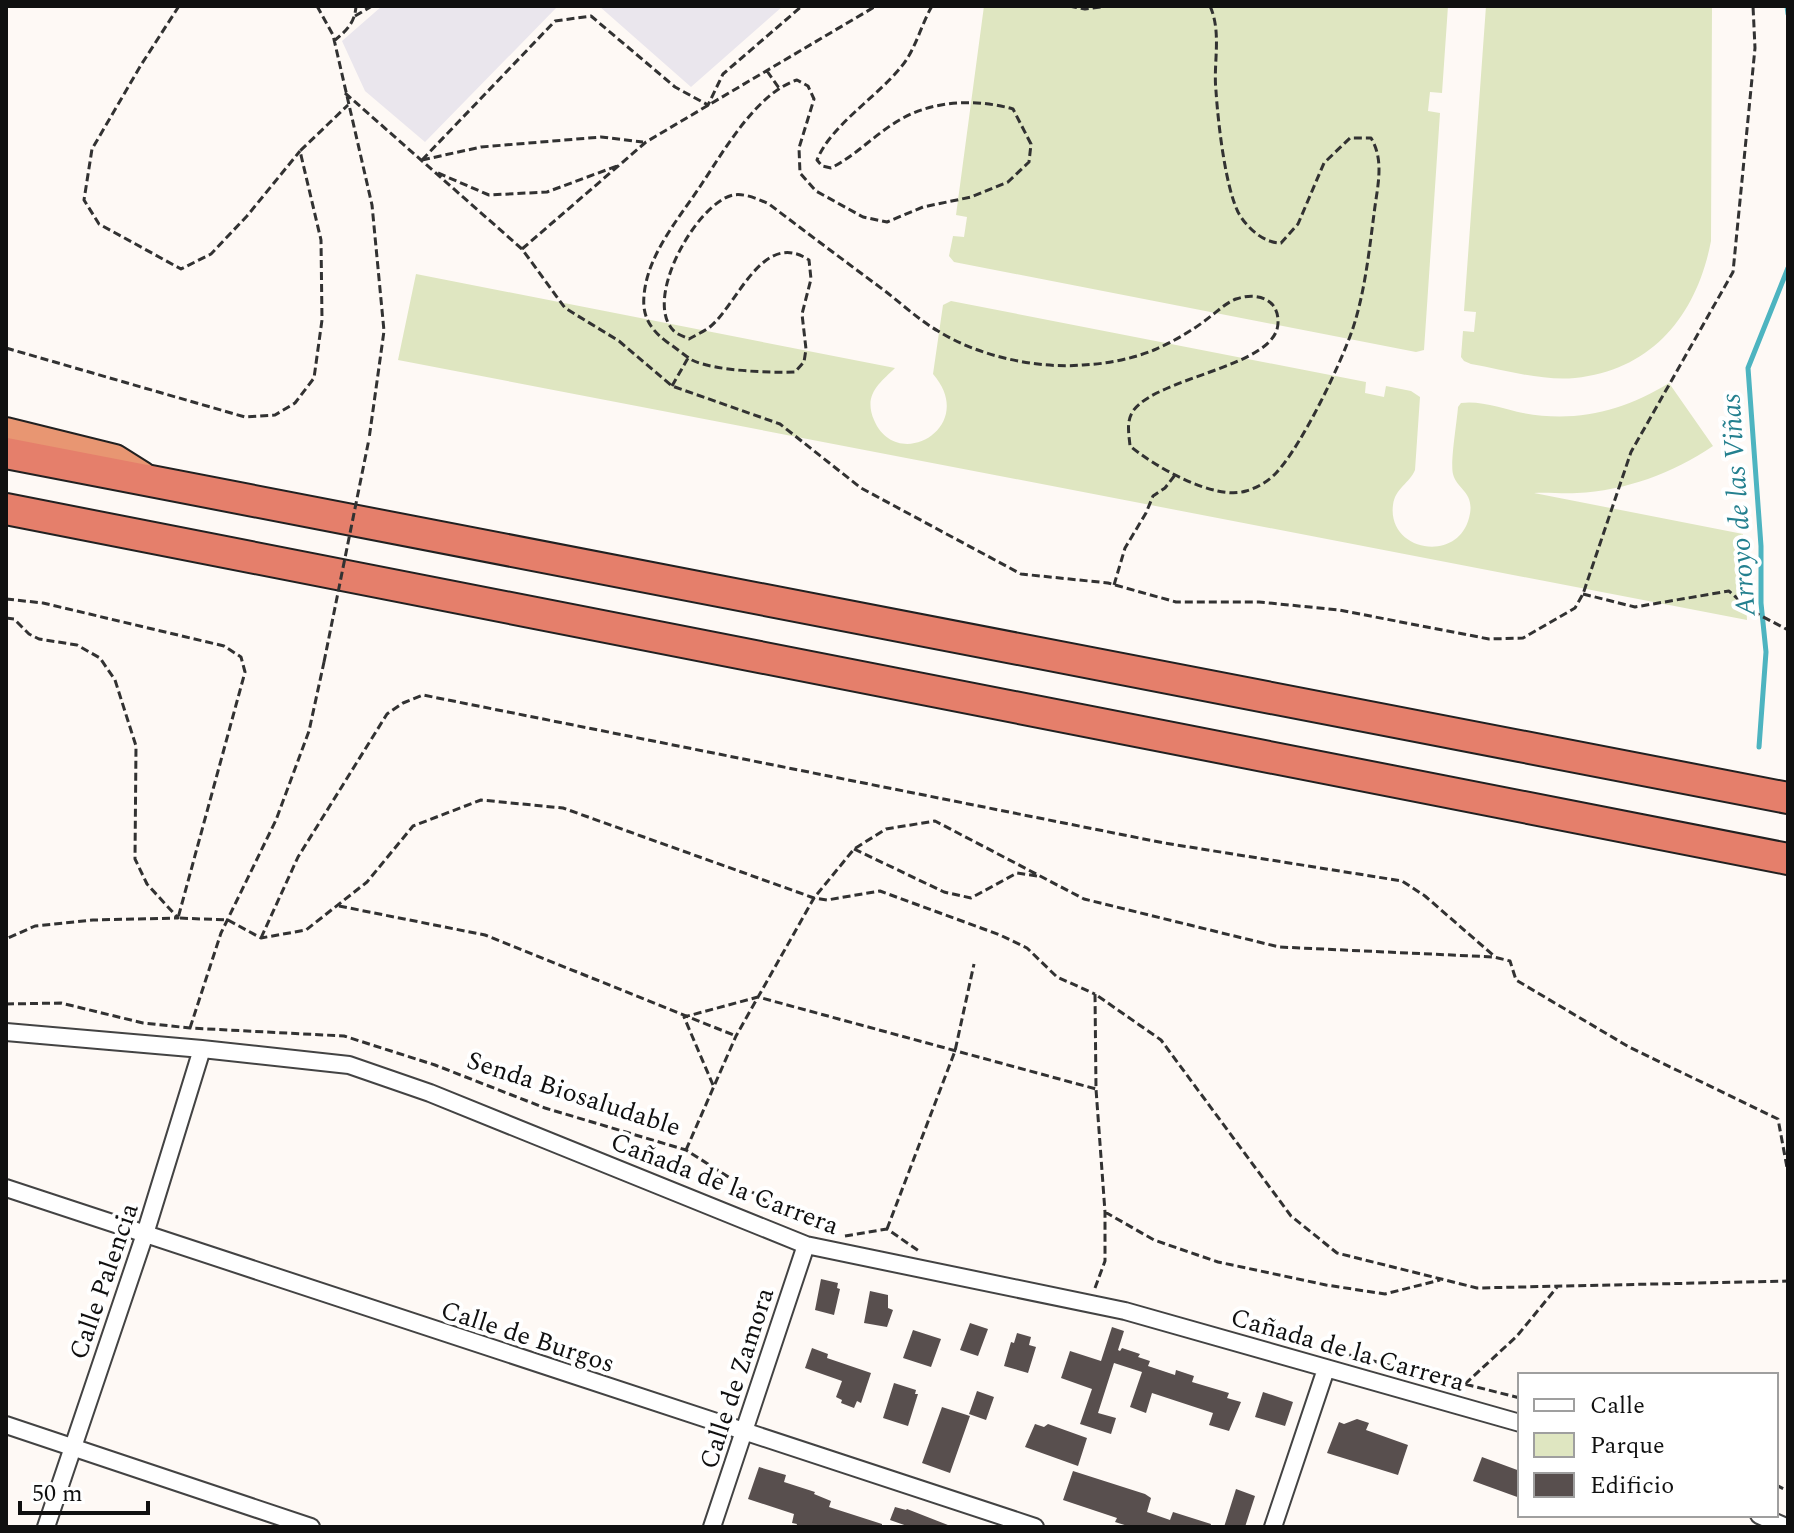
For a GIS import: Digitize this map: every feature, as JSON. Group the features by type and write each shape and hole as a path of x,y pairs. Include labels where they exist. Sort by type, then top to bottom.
{"highway":[{"path":"6,432 115,459 149,480"},
{"path":"6,453 1788,798"},
{"path":"6,509 1788,859"}],"street":[{"name":"Cañada de la Carrera","path":"6,1032 349,1065 430,1093 806,1245 1125,1311 1518,1422"},
{"name":"Calle Palencia","path":"46,1527 145,1234 202,1049"},
{"name":"Calle de Burgos","path":"6,1188 1035,1527"},
{"name":"Calle de Zamora","path":"712,1527 806,1245"},
{"path":"1273,1527 1326,1369"},
{"path":"6,1425 311,1527"},
{"path":"1764,1517 1786,1527"}],"path":[{"path":"179,6 92,149 84,200 99,224 181,269 211,254 300,151 348,105"},
{"path":"202,1049 190,1028 228,920 276,820 309,731 369,439 384,331 372,205 334,41 317,6"},
{"path":"334,41 348,29 356,6"},
{"path":"355,16 372,6"},
{"path":"708,105 723,74 802,6"},
{"path":"522,249 646,142 876,6"},
{"path":"932,6 904,63 879,92 834,132 817,160 822,166 831,168 903,118 933,106 989,104 1013,109 1031,144 1029,162 1008,182 971,197 923,207 887,222 863,217 816,191 800,173 799,148 814,99 808,86 797,80 779,88 746,122 714,166 650,269 644,296 645,316 653,332 695,361 761,373 795,372 804,362 806,349 802,314 811,279 809,260 797,252 786,251 769,258 745,281 712,325 689,339 672,330 664,311 666,283 674,259 705,215 718,202 734,195 749,196 769,204 939,332 979,349 1035,364 1081,365 1118,361 1154,350 1236,299 1255,295 1267,299 1274,306 1279,327 1269,342 1254,355 1162,390 1145,400 1132,412 1127,427 1130,446 1150,462 1212,490 1243,492 1275,474 1298,443 1353,328 1367,270 1380,167 1378,149 1371,138 1350,138 1324,163 1298,224 1281,243 1271,243 1255,233 1238,212 1229,179 1215,88 1215,23 1210,6"},
{"path":"1069,6 1085,9 1109,6"},
{"path":"345,93 522,249 565,308 619,341 672,386 780,424 861,488 1021,574 1114,585 1176,602 1259,602 1339,610 1489,639 1523,638 1575,608 1583,594 1631,452 1733,272 1755,48 1753,6"},
{"path":"422,160 555,21 591,16 675,87 708,105"},
{"path":"766,71 779,88"},
{"path":"422,160 481,147 574,139 601,137 646,142"},
{"path":"6,348 245,417 275,415 295,403 314,378 322,320 321,240 300,151"},
{"path":"434,172 489,195 547,192 618,165"},
{"path":"672,386 689,357"},
{"path":"1114,585 1125,548 1153,496 1165,488 1176,474"},
{"path":"1583,594 1635,607 1729,591 1750,610 1788,630"},
{"path":"6,599 43,603 224,646 241,657 245,672 178,918"},
{"path":"6,618 14,619 39,639 77,645 100,658 115,680 136,746 135,859 147,884 178,918"},
{"path":"261,938 298,857 387,714 423,695 1164,843 1402,881 1425,896 1494,957"},
{"path":"6,939 35,926 93,920 228,920 261,938 306,930 367,882 413,826 481,800 563,808 814,898 827,900 880,891 1027,948 1057,977 1095,994 1161,1040 1291,1216 1337,1253 1477,1288 1788,1281"},
{"path":"686,1150 736,1036 814,898 854,849 886,829 935,821 1084,899 1279,947 1494,957 1510,961 1516,980 1629,1047 1778,1119 1788,1173"},
{"path":"854,849 944,892 971,898 1017,873 1041,877"},
{"path":"339,906 485,935 736,1036"},
{"path":"887,1229 955,1051 974,964"},
{"path":"1092,1295 1105,1261 1105,1212 1096,1089 1095,994"},
{"path":"684,1017 758,997 1096,1089"},
{"name":"Senda Biosaludable","path":"6,1004 61,1003 143,1023 190,1028 344,1036 435,1065 545,1108 686,1150 820,1232"},
{"path":"684,1017 714,1086"},
{"path":"1105,1212 1154,1240 1218,1262 1326,1285 1385,1294 1444,1279"},
{"path":"845,1236 887,1229 925,1255"},
{"path":"1465,1384 1517,1336 1558,1286"},
{"path":"1315,1347 1518,1397"}],"shaded area":[{"path":"382,6 558,6 425,142 365,91 342,41"},
{"path":"599,6 783,6 691,87"}],"green space":[{"path":"984,6 1448,6 1442,93 1430,92 1428,111 1440,113 1424,350 1416,352 954,262 949,256 953,236 964,237 967,217 956,215"},
{"path":"1486,6 1712,6 1711,241 1704,268 1695,292 1667,334 1649,350 1603,373 1562,379 1471,364 1461,357 1463,331 1474,332 1476,312 1464,311"},
{"path":"416,274 895,368 875,390 871,411 885,436 899,443 915,443 929,437 941,426 946,411 945,393 933,374 943,305 951,301 1366,382 1365,393 1384,397 1386,386 1411,391 1420,397 1415,470 1394,499 1394,521 1401,533 1424,546 1451,542 1462,533 1469,518 1470,502 1455,479 1452,468 1458,407 1461,403 1484,404 1543,416 1581,415 1635,401 1669,383 1713,446 1665,472 1613,489 1534,493 1743,534 1747,620 398,360"}],"building":[{"path":"821,1279 838,1283 837,1288 840,1289 834,1315 815,1310"},
{"path":"870,1291 888,1295 888,1308 893,1310 887,1327 864,1323"},
{"path":"970,1323 988,1329 978,1356 960,1350"},
{"path":"1112,1327 1124,1331 1118,1350 1122,1348 1140,1354 1138,1357 1150,1361 1148,1366 1175,1375 1176,1370 1194,1376 1192,1382 1229,1393 1227,1398 1241,1402 1229,1431 1209,1425 1213,1413 1152,1393 1146,1413 1130,1407 1142,1372 1114,1363 1098,1413 1116,1418 1111,1434 1080,1424 1092,1389 1061,1378 1070,1351 1101,1361"},
{"path":"913,1330 941,1339 931,1367 903,1358"},
{"path":"1017,1333 1031,1337 1029,1345 1036,1347 1028,1373 1004,1366"},
{"path":"812,1348 828,1354 827,1358 871,1373 861,1403 857,1401 854,1408 841,1403 842,1400 836,1397 842,1381 805,1368"},
{"path":"894,1383 916,1390 915,1394 918,1394 908,1426 883,1418"},
{"path":"977,1391 994,1397 986,1420 969,1414"},
{"path":"1263,1392 1293,1402 1285,1426 1255,1417"},
{"path":"942,1407 970,1416 950,1473 922,1463"},
{"path":"1357,1419 1369,1423 1366,1430 1408,1445 1398,1475 1327,1453 1339,1422 1344,1424"},
{"path":"1035,1424 1044,1427 1048,1424 1087,1438 1078,1466 1025,1447"},
{"path":"1482,1457 1518,1470 1518,1497 1473,1481"},
{"path":"759,1467 786,1475 784,1482 815,1492 831,1501 829,1507 882,1524 882,1527 796,1527 797,1524 792,1523 794,1514 748,1499"},
{"path":"1073,1471 1145,1494 1151,1498 1147,1512 1170,1520 1173,1512 1211,1524 1210,1527 1131,1527 1115,1522 1117,1518 1063,1500"},
{"path":"1236,1489 1255,1496 1245,1527 1224,1527"},
{"path":"895,1507 953,1527 910,1527 890,1520"}],"waterway":[{"name":"Arroyo de las Viñas","path":"1787,6 1788,14"},
{"name":"Arroyo de las Viñas","path":"1759,747 1766,652 1748,368 1788,268"}]}
